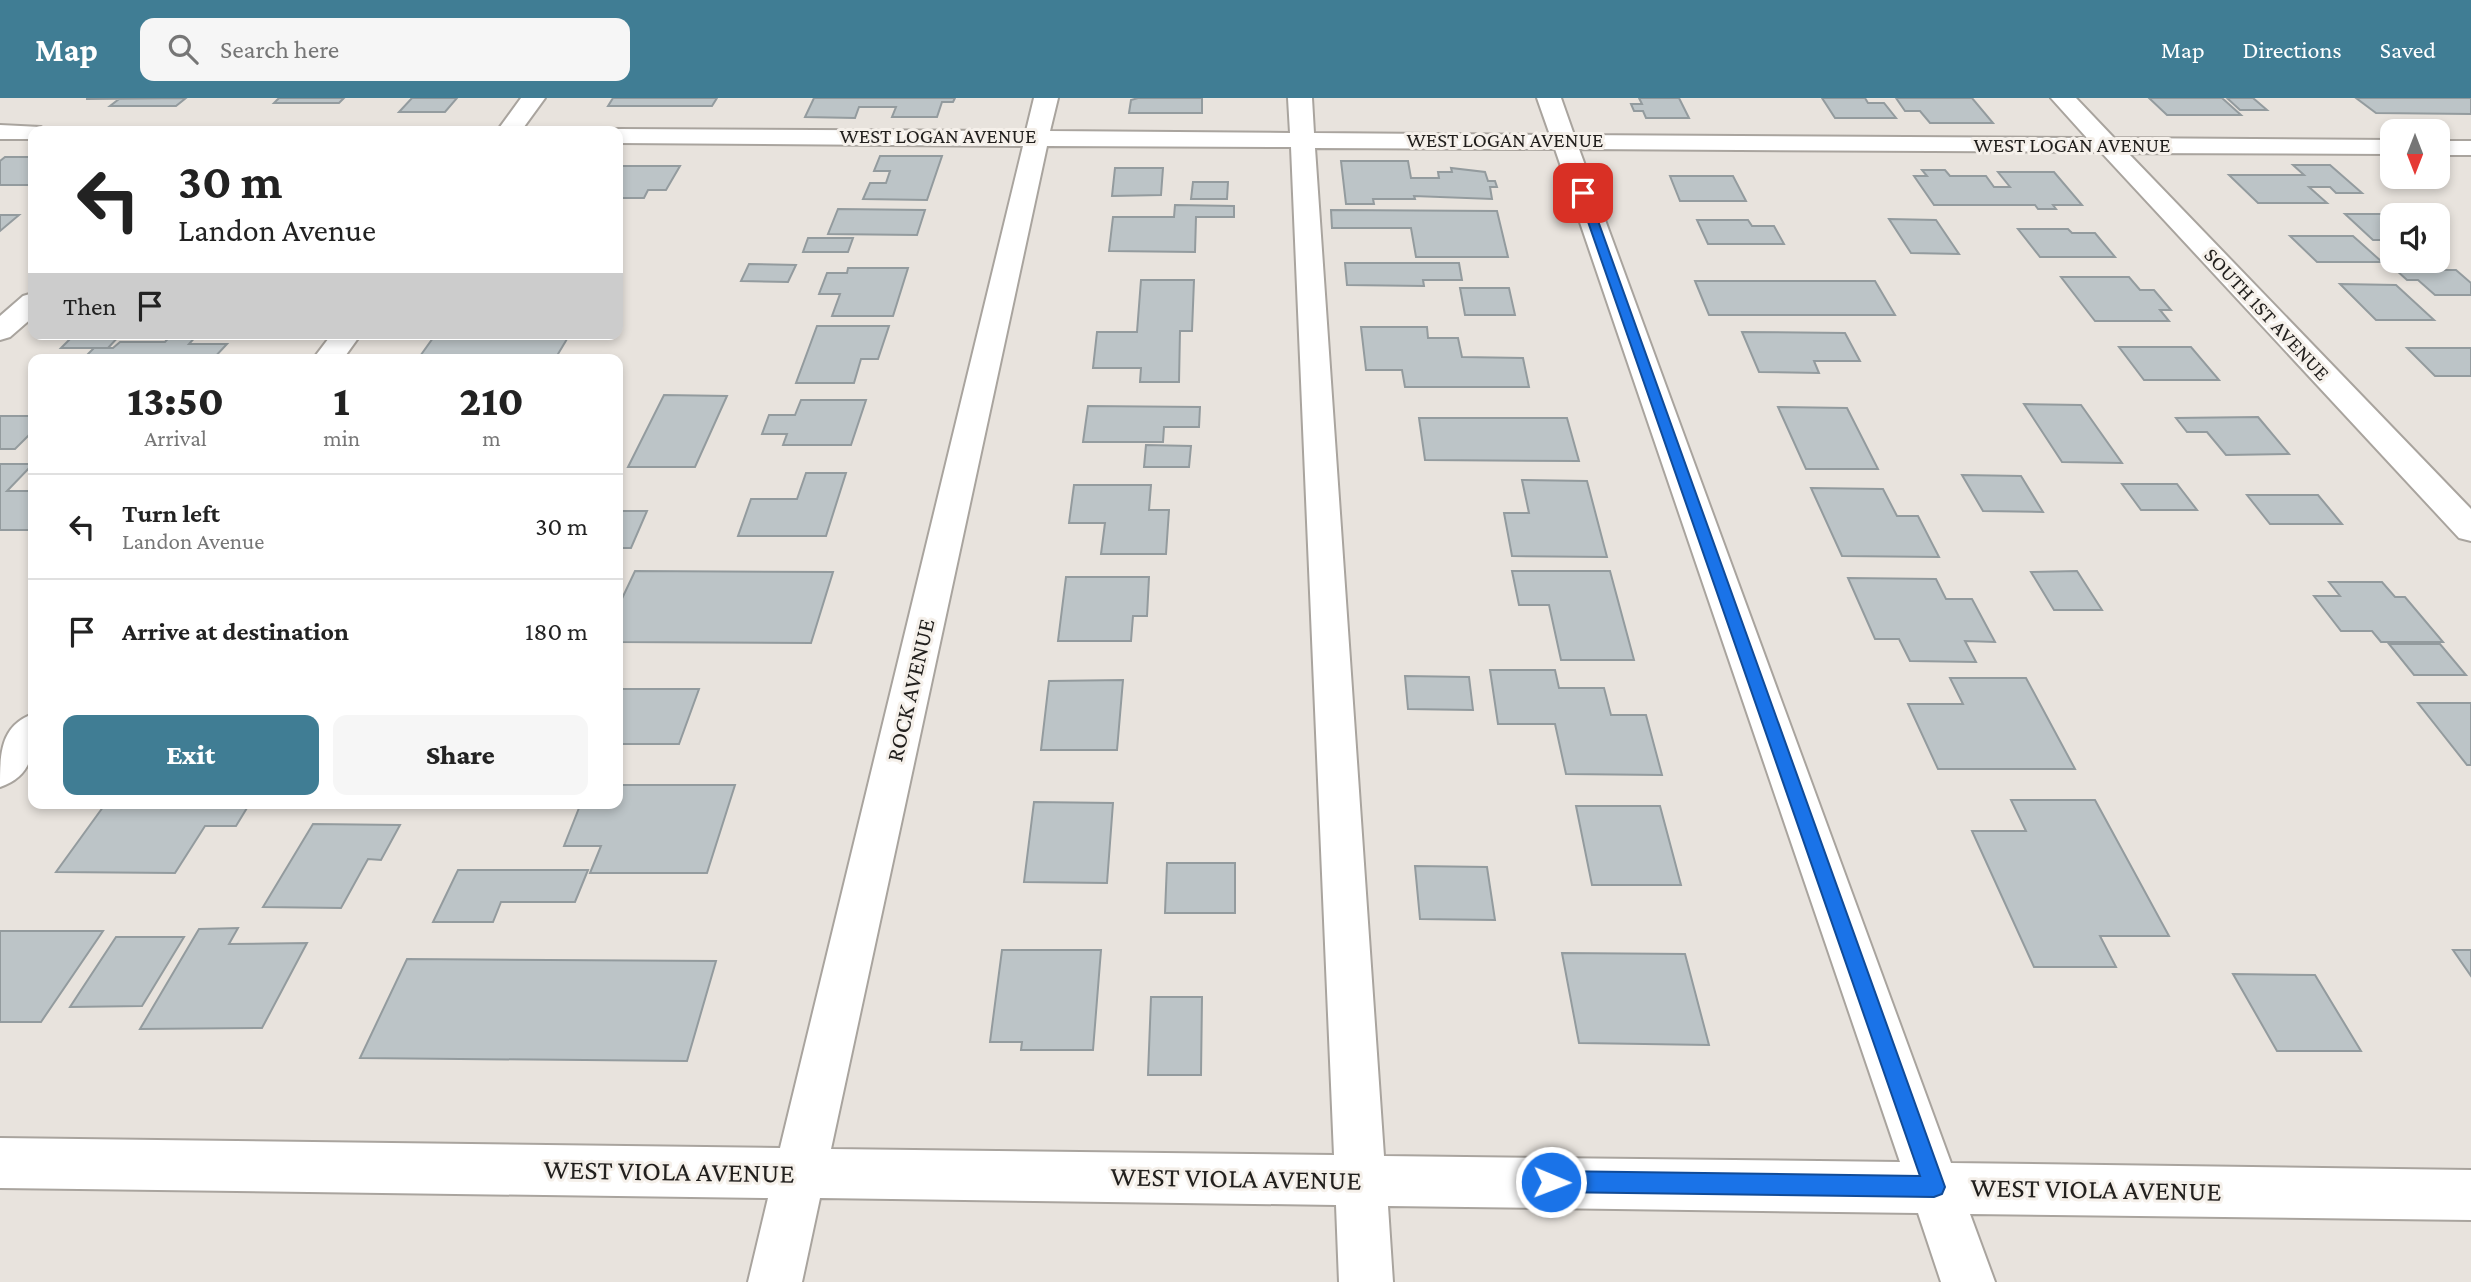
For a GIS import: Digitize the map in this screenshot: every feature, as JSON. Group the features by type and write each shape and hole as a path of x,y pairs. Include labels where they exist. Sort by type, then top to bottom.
{"street":[{"path":"513,126 533,98"},
{"name":"ROCK AVENUE","path":"775,1282 1046,98"},
{"path":"1300,98 1366,1282"},
{"path":"1549,98 1968,1282"},
{"name":"SOUTH 1ST AVENUE","path":"2063,98 2471,530"},
{"path":"0,132 28,132"},
{"name":"WEST LOGAN AVENUE","path":"623,136 1564,140 2380,148"},
{"path":"2450,148 2471,148"},
{"path":"0,331 28,306"},
{"path":"332,354 342,340"},
{"path":"0,771 28,735"},
{"name":"WEST VIOLA AVENUE","path":"0,1163 2471,1195"}],"building":[{"path":"186,98 176,106 110,106 119,99 86,99"},
{"path":"279,98 344,98 339,103 274,103"},
{"path":"412,98 457,98 445,112 399,112"},
{"path":"613,98 717,98 712,106 608,106"},
{"path":"814,98 955,98 953,102 942,102 937,117 892,117 896,107 859,107 855,118 805,117"},
{"path":"1202,98 1202,113 1129,113 1131,100"},
{"path":"1639,98 1679,98 1689,118 1646,118 1643,111 1634,111 1631,104 1642,104"},
{"path":"1822,98 1865,98 1868,103 1884,103 1896,118 1835,118"},
{"path":"1896,98 1972,98 1993,123 1930,123 1920,111 1905,111"},
{"path":"2149,98 2222,98 2241,115 2167,115"},
{"path":"2227,98 2253,98 2267,110 2240,110"},
{"path":"2356,98 2471,98 2471,114 2376,113"},
{"path":"880,156 942,156 927,200 863,199 870,183 886,183 890,171 874,171"},
{"path":"5,157 28,157 28,185 0,185 0,161"},
{"path":"1341,161 1408,161 1411,178 1439,178 1438,172 1452,172 1451,168 1485,172 1488,181 1495,181 1497,187 1490,187 1492,199 1414,196 1415,199 1373,199 1374,204 1346,204"},
{"path":"2293,165 2330,165 2362,193 2336,193 2330,187 2309,187 2327,203 2258,203 2229,175 2304,175"},
{"path":"623,166 680,166 666,190 648,190 644,198 623,198"},
{"path":"1115,168 1163,168 1161,195 1112,196"},
{"path":"1922,170 1945,170 1950,176 1986,176 1994,187 2010,187 1998,172 2054,172 2082,205 2053,205 2056,209 2038,209 2035,205 1934,205 1914,176 1927,176"},
{"path":"1670,176 1733,176 1746,201 1680,201"},
{"path":"1193,182 1228,182 1227,199 1191,199"},
{"path":"1175,205 1234,206 1234,217 1196,217 1195,252 1109,251 1113,217 1174,217"},
{"path":"838,209 925,210 917,235 828,234"},
{"path":"1331,210 1497,211 1508,257 1416,257 1411,228 1332,228"},
{"path":"2345,214 2380,214 2380,240 2373,240"},
{"path":"0,215 19,215 0,231"},
{"path":"1889,219 1936,220 1959,254 1911,253"},
{"path":"1697,220 1748,220 1752,226 1774,226 1784,244 1708,244"},
{"path":"2018,229 2068,229 2072,233 2095,233 2115,257 2040,257"},
{"path":"2290,236 2353,236 2380,260 2380,262 2317,262"},
{"path":"808,238 853,238 848,252 803,252"},
{"path":"1345,263 1459,263 1462,280 1423,280 1424,286 1347,285"},
{"path":"749,264 796,265 788,282 741,281"},
{"path":"848,268 908,268 893,316 832,316 840,294 819,294 827,273 847,273"},
{"path":"2450,270 2456,270 2471,283 2471,295 2435,295 2418,280 2407,280 2399,273 2450,273"},
{"path":"2061,277 2129,277 2140,290 2154,290 2171,310 2160,310 2169,321 2095,321"},
{"path":"1141,280 1194,280 1192,331 1180,331 1179,382 1140,382 1141,368 1093,368 1097,332 1137,332"},
{"path":"1695,281 1875,281 1895,315 1709,315"},
{"path":"2340,284 2396,285 2434,320 2376,320"},
{"path":"1460,288 1509,288 1515,315 1465,315"},
{"path":"817,326 889,326 878,359 861,359 854,383 796,383"},
{"path":"1361,327 1427,327 1428,338 1458,338 1462,357 1523,358 1529,387 1405,387 1402,370 1366,370"},
{"path":"1742,332 1845,333 1860,361 1814,361 1819,373 1759,372"},
{"path":"69,340 115,340 108,348 61,348"},
{"path":"193,340 189,344 227,344 218,354 88,354 94,348 113,348 120,342"},
{"path":"432,340 566,340 558,354 422,354"},
{"path":"2119,347 2191,347 2219,380 2144,380"},
{"path":"2407,348 2471,348 2471,376 2435,376"},
{"path":"664,395 727,396 695,467 628,467"},
{"path":"801,400 866,400 851,445 783,445 787,434 762,434 769,415 795,415"},
{"path":"2024,404 2081,405 2122,463 2062,462"},
{"path":"1088,406 1200,407 1199,427 1164,427 1163,442 1083,442"},
{"path":"1778,407 1847,408 1878,469 1806,469"},
{"path":"0,416 28,416 28,436 15,449 0,449"},
{"path":"2258,417 2289,454 2226,455 2207,432 2187,432 2176,418"},
{"path":"1419,418 1567,418 1579,461 1425,460"},
{"path":"1146,445 1191,446 1189,467 1144,467"},
{"path":"0,464 28,464 28,469 7,491 28,491 28,530 0,530"},
{"path":"806,473 846,473 826,536 738,536 751,499 797,499"},
{"path":"1962,475 2021,476 2043,512 1983,511"},
{"path":"1522,480 1587,481 1607,557 1512,556 1504,513 1529,513"},
{"path":"2122,484 2177,484 2197,510 2141,510"},
{"path":"1074,485 1151,485 1149,510 1169,510 1166,554 1101,554 1105,523 1069,523"},
{"path":"1811,488 1883,489 1897,516 1918,516 1939,557 1842,556"},
{"path":"2247,495 2318,495 2342,524 2270,524"},
{"path":"623,511 647,511 631,548 623,548"},
{"path":"635,571 833,572 811,643 623,642 623,596"},
{"path":"1512,571 1610,571 1634,660 1561,660 1549,605 1519,605"},
{"path":"2077,571 2102,610 2054,610 2031,572"},
{"path":"1066,577 1149,577 1147,616 1133,616 1131,641 1058,641"},
{"path":"1848,578 1936,579 1946,599 1972,599 1995,642 1965,641 1976,662 1910,661 1899,639 1875,639"},
{"path":"2329,582 2382,582 2395,597 2405,597 2443,642 2381,642 2372,631 2341,631 2314,596 2340,596"},
{"path":"2389,644 2440,644 2466,675 2414,675"},
{"path":"1490,670 1555,670 1559,688 1604,688 1611,715 1646,715 1662,775 1566,774 1555,724 1498,724"},
{"path":"1405,676 1469,677 1473,710 1408,709"},
{"path":"1950,678 2026,678 2075,769 1938,769 1908,704 1963,704"},
{"path":"1123,680 1117,750 1041,750 1049,681"},
{"path":"623,689 699,689 679,744 623,744"},
{"path":"2418,703 2471,703 2471,765 2467,765"},
{"path":"623,785 735,785 707,873 590,873 601,846 564,846 579,809 623,809"},
{"path":"2011,800 2095,800 2169,936 2100,936 2116,967 2034,967 1972,831 2026,831"},
{"path":"1034,802 1113,803 1107,883 1024,882"},
{"path":"1576,806 1660,806 1681,885 1592,885"},
{"path":"102,809 246,809 236,826 205,826 175,873 56,872"},
{"path":"313,824 400,825 381,860 368,859 341,908 263,907"},
{"path":"1167,863 1235,863 1235,913 1165,913"},
{"path":"1415,866 1487,867 1495,920 1420,919"},
{"path":"458,870 588,870 575,902 501,902 493,922 433,922"},
{"path":"238,928 229,944 307,943 262,1028 140,1029 199,929"},
{"path":"0,931 103,931 41,1022 0,1022"},
{"path":"116,937 184,937 142,1006 70,1007"},
{"path":"1002,950 1101,950 1093,1050 1021,1050 1022,1042 990,1042"},
{"path":"2453,950 2471,950 2471,976"},
{"path":"1562,953 1685,954 1709,1045 1579,1043"},
{"path":"407,959 716,961 687,1061 360,1058"},
{"path":"2233,974 2315,975 2361,1051 2277,1051"},
{"path":"1151,997 1202,997 1201,1075 1148,1075"}],"route":[{"path":"1551,1182 1934,1187 1583,193"}]}
